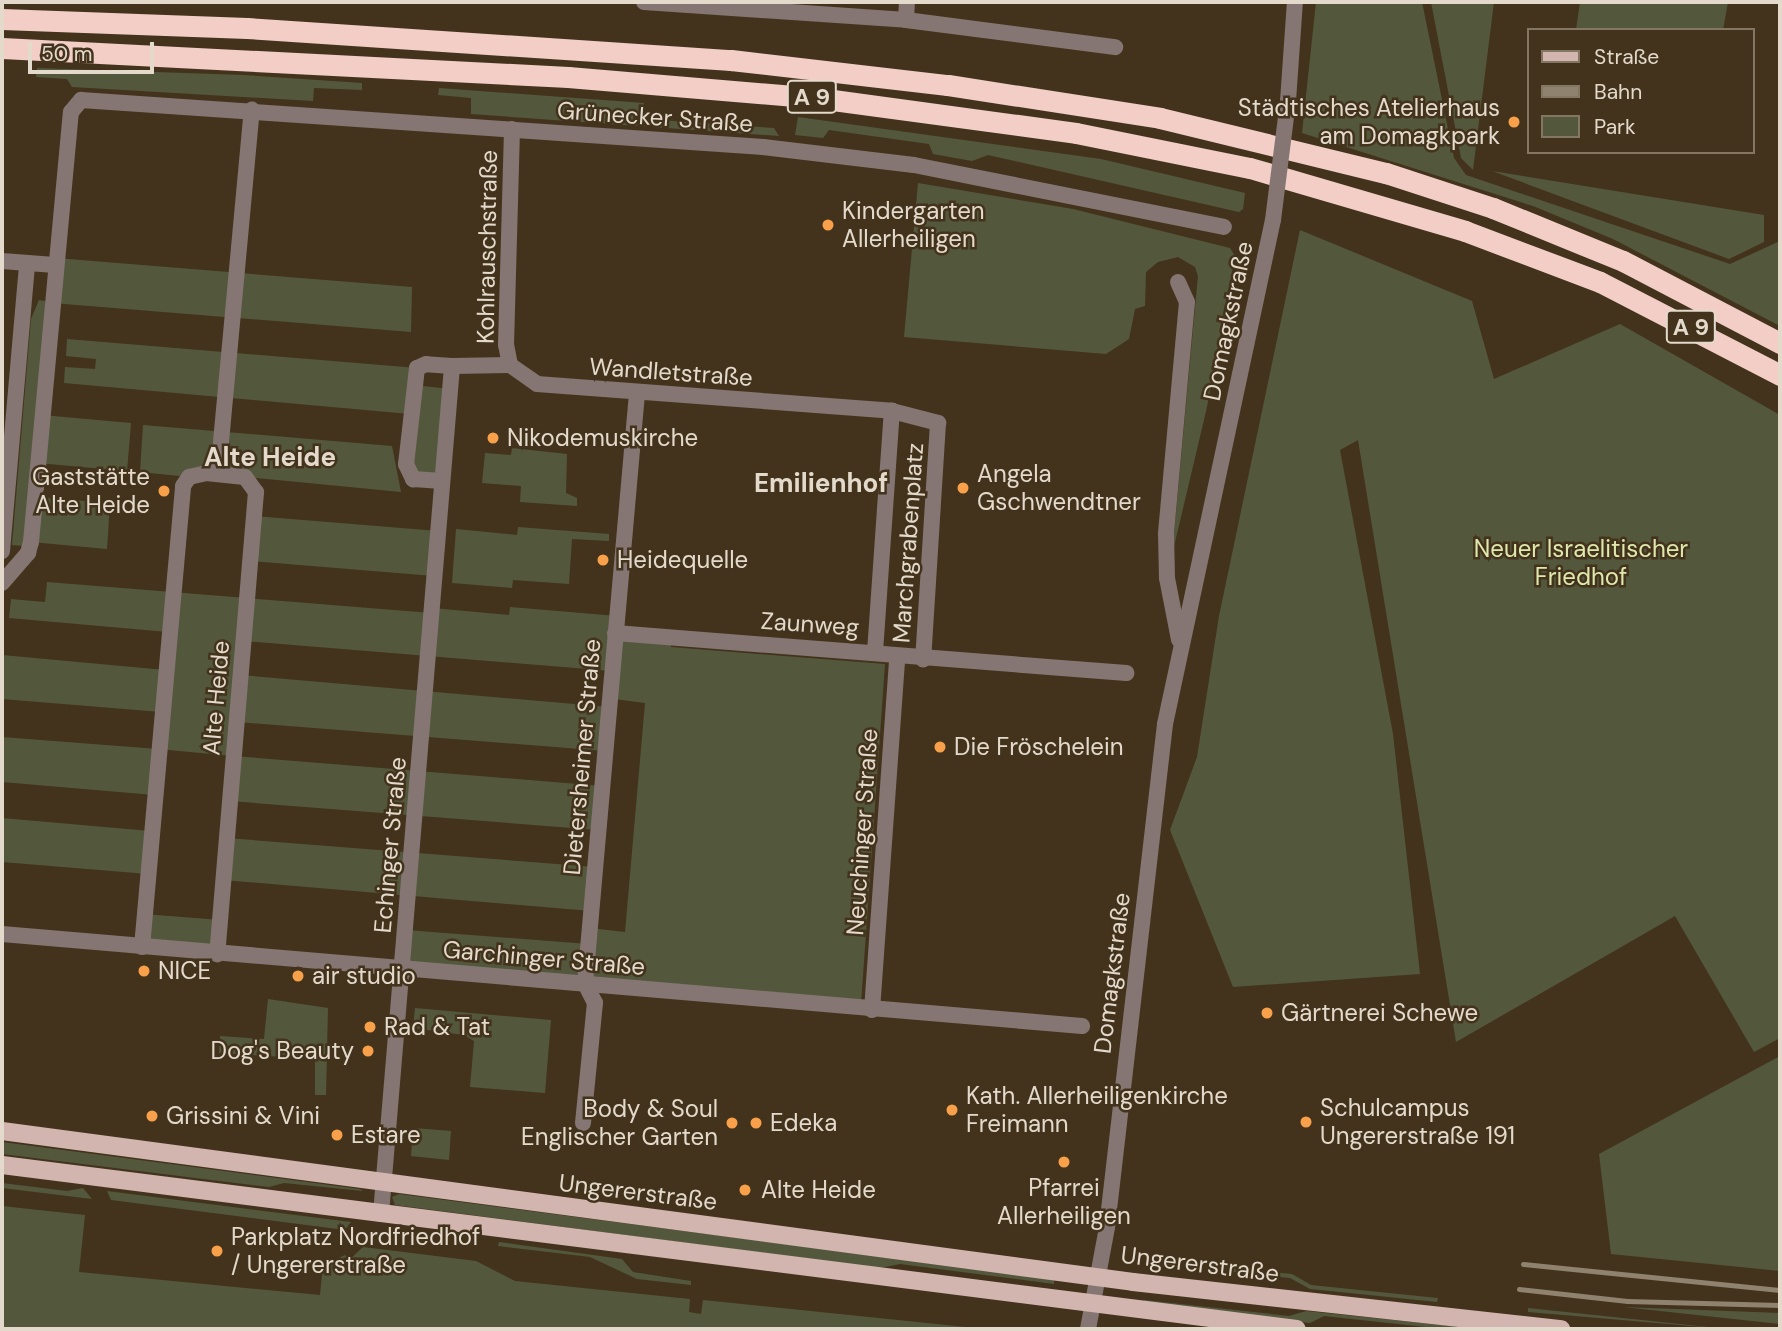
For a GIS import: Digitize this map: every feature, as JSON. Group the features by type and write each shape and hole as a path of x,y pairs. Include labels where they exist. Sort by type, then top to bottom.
{"highway":[{"name":"A 9","path":"2,19 247,28 731,60 948,85 1160,118 1385,173 1493,208 1623,261 1780,342"},
{"name":"A 9","path":"2,48 225,56 582,78 818,98 1076,132 1250,167 1465,230 1600,282 1780,375"}],"main road":[{"name":"Ungererstraße","path":"2,1131 1097,1277 1485,1325 1561,1329"},
{"path":"2,1164 1093,1306 1297,1329"}],"street":[{"path":"644,2 906,20 1115,47"},
{"path":"906,20 907,2"},
{"name":"Domagkstraße","path":"1088,1329 1097,1277 1158,771 1180,646 1273,220 1288,101 1295,2"},
{"name":"Grünecker Straße","path":"55,265 71,112 76,103 252,110 763,147 914,165 1224,227"},
{"path":"142,947 183,486 189,477 218,474 252,110"},
{"name":"Kohlrauschstraße","path":"510,365 506,345 512,129"},
{"path":"2,261 55,265 31,542 27,553 2,583"},
{"path":"2,551 27,263"},
{"name":"Domagkstraße","path":"1178,282 1186,302 1166,534 1167,578 1180,646"},
{"path":"442,481 413,479 406,464 417,368 426,364 510,365"},
{"name":"Wandletstraße","path":"510,365 537,384 892,411"},
{"name":"Echinger Straße","path":"381,1213 452,366"},
{"name":"Dietersheimer Straße","path":"583,1123 595,1003 585,984 637,393"},
{"name":"Marchgrabenplatz","path":"876,652 892,411 939,423 923,660"},
{"name":"Alte Heide","path":"217,954 256,492 245,477 218,474"},
{"name":"Zaunweg","path":"615,634 876,652 923,660 1126,673"},
{"name":"Neuchinger Straße","path":"872,1010 897,657"},
{"name":"Garchinger Straße","path":"2,934 1082,1026"}],"green space":[{"path":"1316,2 1422,2 1454,158 1466,175 1730,264 1780,241 1780,326 1613,239 1533,206 1302,133"},
{"path":"1431,2 1494,2 1473,170 1461,158"},
{"path":"1580,2 1728,2 1723,28 1576,28"},
{"path":"37,68 244,75 362,83 362,90 314,88 313,101 72,87 67,79 36,77"},
{"path":"439,88 644,103 644,119 774,128 779,136 471,114 471,98 438,95"},
{"path":"798,117 1101,159 1245,193 1243,209 1239,212 988,155 972,161 933,154 929,144 829,130 823,138 795,135"},
{"path":"1492,171 1764,215 1764,242 1729,259"},
{"path":"918,183 1073,209 1230,248 1235,256 1207,407 1172,555 1198,276 1195,267 1178,257 1158,262 1146,272 1145,306 1135,309 1129,339 1106,354 904,337"},
{"name":"Neuer Israelitischer Friedhof","path":"1300,230 1472,301 1494,379 1620,324 1780,415 1780,1038 1754,1052 1675,916 1456,1042 1358,440 1340,450 1393,734 1420,974 1233,987 1170,830 1197,757 1219,616"},
{"path":"56,258 412,287 411,332 52,303"},
{"path":"39,300 45,301 46,308 25,546 12,545 31,319"},
{"path":"67,339 417,368 414,385 450,389 442,481 413,479 410,414 64,383 65,367 95,369 96,359 66,356"},
{"path":"42,415 131,423 127,471 37,463"},
{"path":"143,425 392,446 401,492 206,473 189,477 140,472"},
{"path":"512,448 567,454 566,493 577,498 577,506 520,502 521,486 482,483 485,453 511,455"},
{"path":"34,497 110,503 107,549 31,542"},
{"path":"254,516 438,531 434,576 250,561"},
{"path":"518,527 609,534 609,541 572,539 569,584 513,580 512,588 452,583 456,529 517,535"},
{"path":"47,582 431,613 432,608 509,615 510,607 617,616 616,633 671,637 671,647 885,664 861,1004 402,969 406,930 588,944 590,928 625,932 645,703 614,699 612,671 244,641 241,675 609,707 605,751 237,722 234,756 602,786 598,830 230,801 233,756 158,749 154,795 2,782 2,737 157,749 161,712 2,699 2,655 165,670 168,632 9,618 11,599 45,602"},
{"path":"2,818 150,831 148,874 2,862"},
{"path":"227,838 595,867 591,911 223,880"},
{"path":"144,914 220,920 217,954 142,947"},
{"path":"268,999 328,1008 326,1095 315,1095 315,1059 219,1053 220,1036 264,1039"},
{"path":"415,1008 551,1020 545,1093 470,1087 474,1041 464,1035 413,1028"},
{"path":"1780,1056 1780,1271 1611,1254 1599,1154"},
{"path":"413,1128 451,1131 449,1160 411,1156"},
{"path":"2,1142 363,1191 284,1183 269,1187 2,1154"},
{"path":"2,1183 67,1191 83,1188 92,1199 2,1188"},
{"path":"107,1191 351,1222 345,1230 111,1200"},
{"path":"399,1194 1054,1279 1054,1284 900,1264 880,1268 395,1205 392,1197"},
{"path":"2,1206 85,1215 79,1272 320,1295 323,1265 345,1255 349,1260 363,1247 476,1261 515,1281 690,1299 689,1312 701,1314 703,1300 985,1329 2,1329"},
{"path":"499,1242 622,1259 633,1272 691,1281 691,1285 637,1279 590,1257 498,1246"},
{"path":"1233,1268 1292,1274 1311,1285 1438,1298 1437,1302 1310,1289 1290,1278 1233,1272"},
{"path":"1144,1300 1289,1316 1306,1311 1462,1327 1444,1329 1324,1316 1310,1323 1142,1306"},
{"path":"1623,1307 1780,1313 1780,1324"},
{"path":"1528,1308 1727,1329 1528,1312"}],"railway":[{"path":"1523,1264 1780,1290"},
{"path":"1519,1289 1627,1301 1780,1305"}],"place":[{"name":"Städtisches Atelierhaus am Domagkpark","path":"1514,122"},
{"name":"Kindergarten Allerheiligen","path":"828,225"},
{"name":"Nikodemuskirche","path":"493,438"},
{"name":"Angela Gschwendtner","path":"963,488"},
{"name":"Gaststätte Alte Heide","path":"164,491"},
{"name":"Heidequelle","path":"603,560"},
{"name":"Die Fröschelein","path":"940,747"},
{"name":"NICE","path":"144,971"},
{"name":"air studio","path":"298,976"},
{"name":"Gärtnerei Schewe","path":"1267,1013"},
{"name":"Rad & Tat","path":"370,1027"},
{"name":"Dog's Beauty","path":"368,1051"},
{"name":"Kath. Allerheiligenkirche Freimann","path":"952,1110"},
{"name":"Grissini & Vini","path":"152,1116"},
{"name":"Schulcampus Ungererstraße 191","path":"1306,1122"},
{"name":"Body & Soul Englischer Garten","path":"732,1123"},
{"name":"Edeka","path":"756,1123"},
{"name":"Estare","path":"337,1135"},
{"name":"Pfarrei Allerheiligen","path":"1064,1162"},
{"name":"Alte Heide","path":"745,1190"},
{"name":"Parkplatz Nordfriedhof / Ungererstraße","path":"217,1251"}],"district":[{"name":"Alte Heide","path":"270,458"},
{"name":"Emilienhof","path":"821,484"}]}
